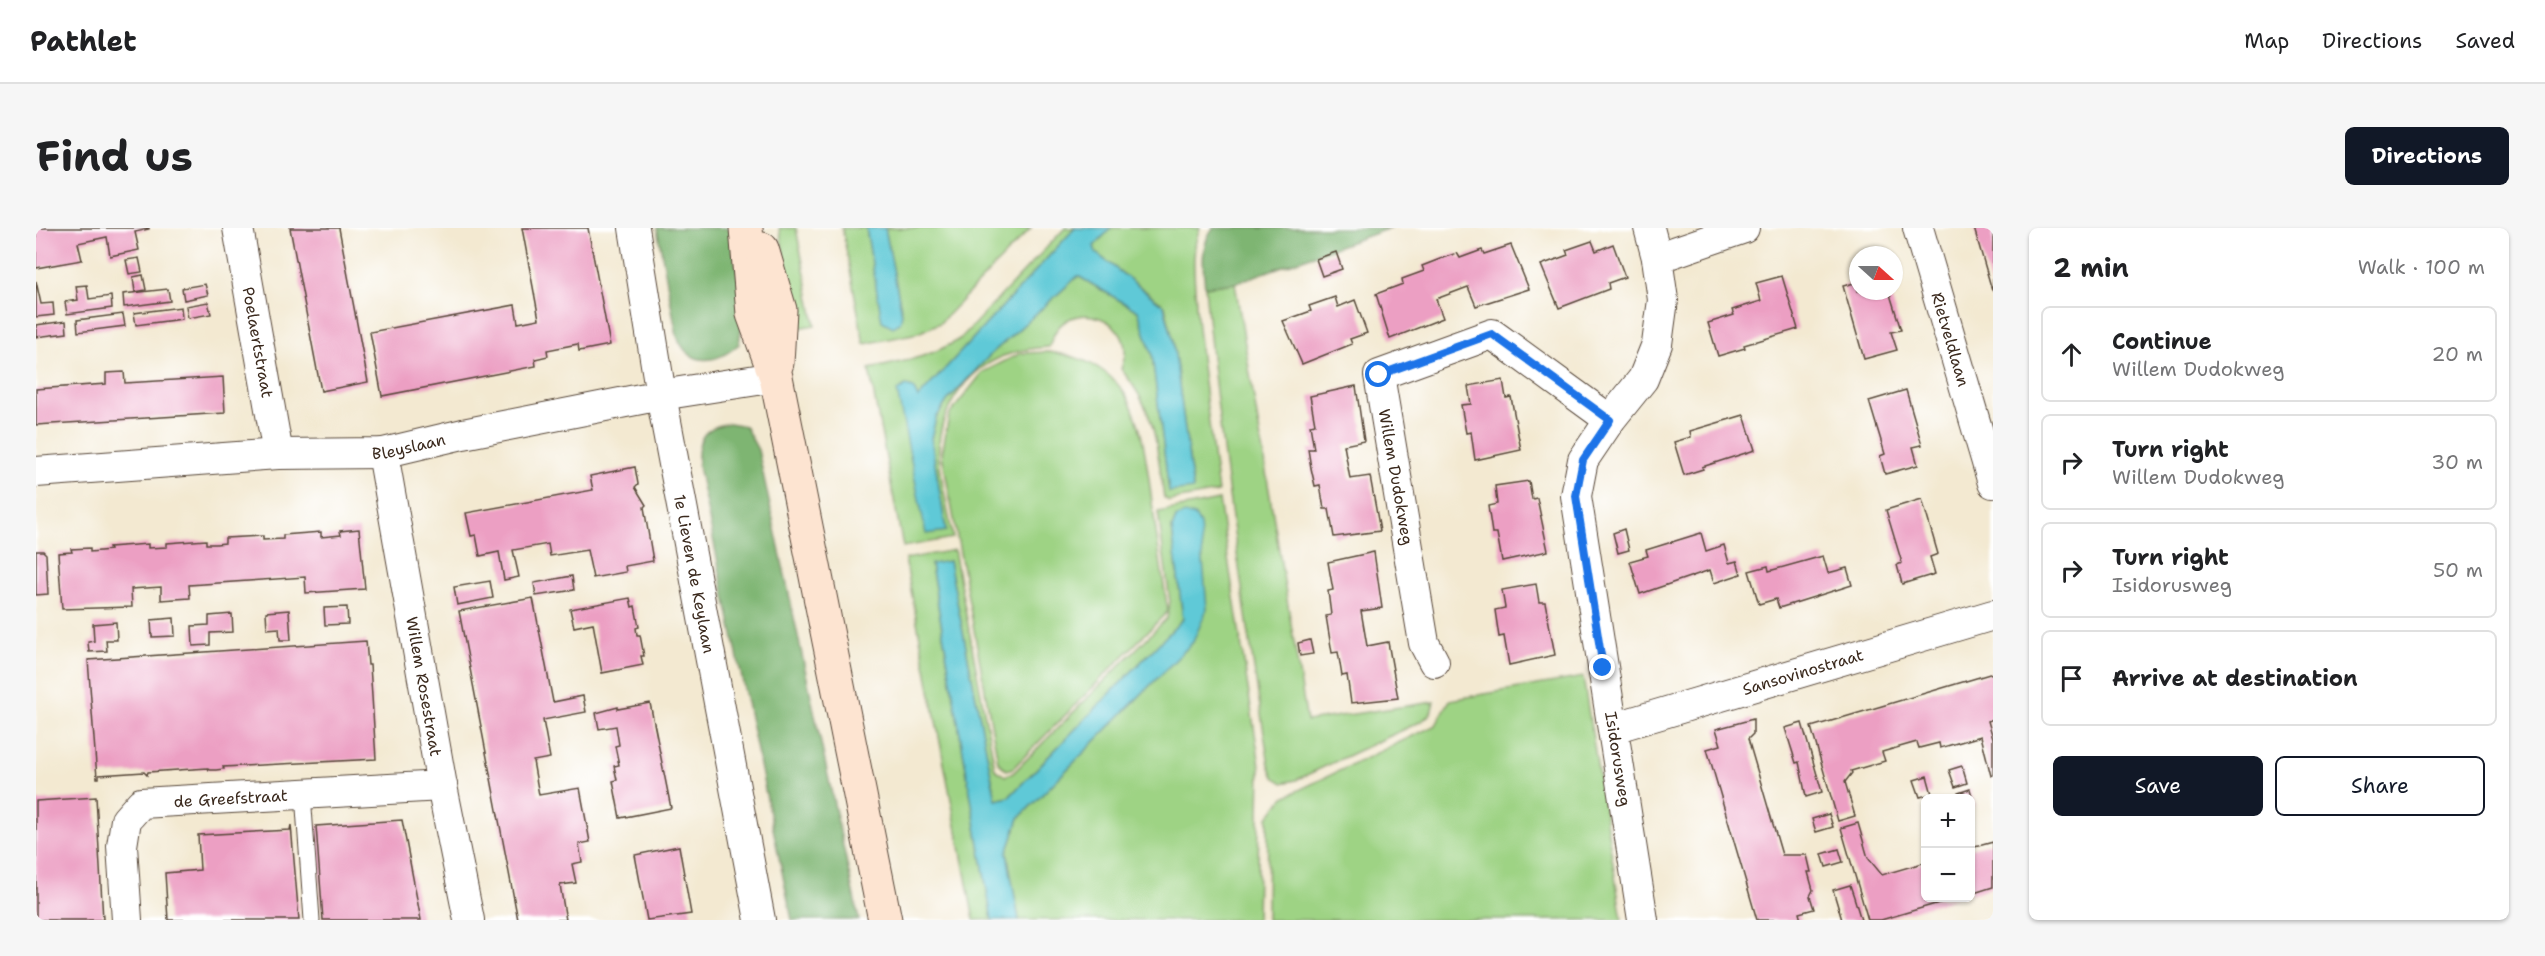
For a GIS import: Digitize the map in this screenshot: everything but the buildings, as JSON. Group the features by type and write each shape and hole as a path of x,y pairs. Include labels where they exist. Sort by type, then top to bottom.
{"main road":[{"path":"746,228 753,314 776,377 885,920"},
{"path":"755,228 780,310 776,377"}],"street":[{"name":"Poelaertstraat","path":"238,228 278,454"},
{"name":"1e Lieven de Keylaan","path":"634,228 661,395 760,920"},
{"name":"Isidorusweg","path":"1643,920 1576,496 1583,460 1610,420 1643,379 1657,344 1663,300 1657,258 1649,228"},
{"path":"1657,258 1744,228"},
{"name":"Rietveldlaan","path":"1918,228 1993,483"},
{"name":"Willem Dudokweg","path":"1434,662 1424,643 1379,375 1492,334 1610,420"},
{"name":"Bleyslaan","path":"36,472 278,454 383,453 463,434 661,395 776,377"},
{"name":"Willem Rosestraat","path":"383,453 468,920"},
{"name":"Sansovinostraat","path":"1613,728 1993,615"},
{"name":"de Greefstraat","path":"127,920 122,846 126,820 141,803 442,786"}],"lane":[{"path":"303,794 312,920"}],"green space":[{"path":"657,228 729,228 744,309 739,344 722,356 704,360 696,358 682,346 677,336"},
{"path":"779,228 796,228 815,325 798,328"},
{"path":"842,228 866,228 882,320 902,314 885,228 1031,228 940,323 918,333 864,344"},
{"path":"1065,228 1075,228 918,398 913,388 906,386 898,391 936,532 946,531 931,438 936,418 947,401 991,354 1078,276 1138,311 1152,355 1169,491 1193,488 1173,340 1165,306 1096,253 1094,246 1111,228 1200,228 1195,246 1194,276 1203,376 1218,492 1169,501 1164,498 1157,445 1149,415 1133,385 1121,369 1125,355 1124,342 1119,332 1100,318 1089,315 1077,316 1066,321 1057,329 1049,347 1021,350 1001,357 983,367 962,387 947,413 939,441 941,476 953,538 903,547 869,369 928,354 961,338"},
{"path":"1213,228 1390,228 1235,283 1205,287 1204,249"},
{"path":"1235,283 1307,721 1434,702 1431,713 1422,721 1296,780 1283,783 1274,777 1269,765 1225,467 1205,287"},
{"path":"1049,352 1079,359 1102,370 1119,385 1130,404 1139,425 1144,449 1168,611 1013,768 1006,770 998,762 942,454 949,415 983,372 1021,353"},
{"path":"730,423 745,426 758,450 859,920 792,920 698,466 698,448 703,436 713,428"},
{"path":"1219,500 1260,766 1257,920 1019,920 1007,853 1019,818 1193,642 1195,517 1184,514 1176,518 1172,528 1183,619 1009,797 996,800 949,561 931,565 992,920 974,920 905,559 954,550 995,769 1005,776 1013,773 1167,618 1170,602 1158,512"},
{"path":"1583,677 1622,920 1267,920 1268,817 1284,797 1436,725 1450,700"}],"water":[{"path":"866,228 885,228 902,314 900,323 893,327 882,321"},
{"path":"1075,228 1111,228 1094,246 1096,253 1164,306 1173,340 1193,489 1169,492 1152,355 1138,311 1078,276 991,354 947,401 936,418 931,438 946,531 926,534 897,391 906,386 913,388 918,398"},
{"path":"1184,514 1195,516 1200,525 1207,609 1193,642 1019,818 1007,853 1019,920 992,920 931,564 949,561 996,800 1009,797 1183,619 1172,528 1176,518"}],"route":[{"path":"1379,375 1492,334 1610,420 1583,460 1576,496 1603,668"}]}
